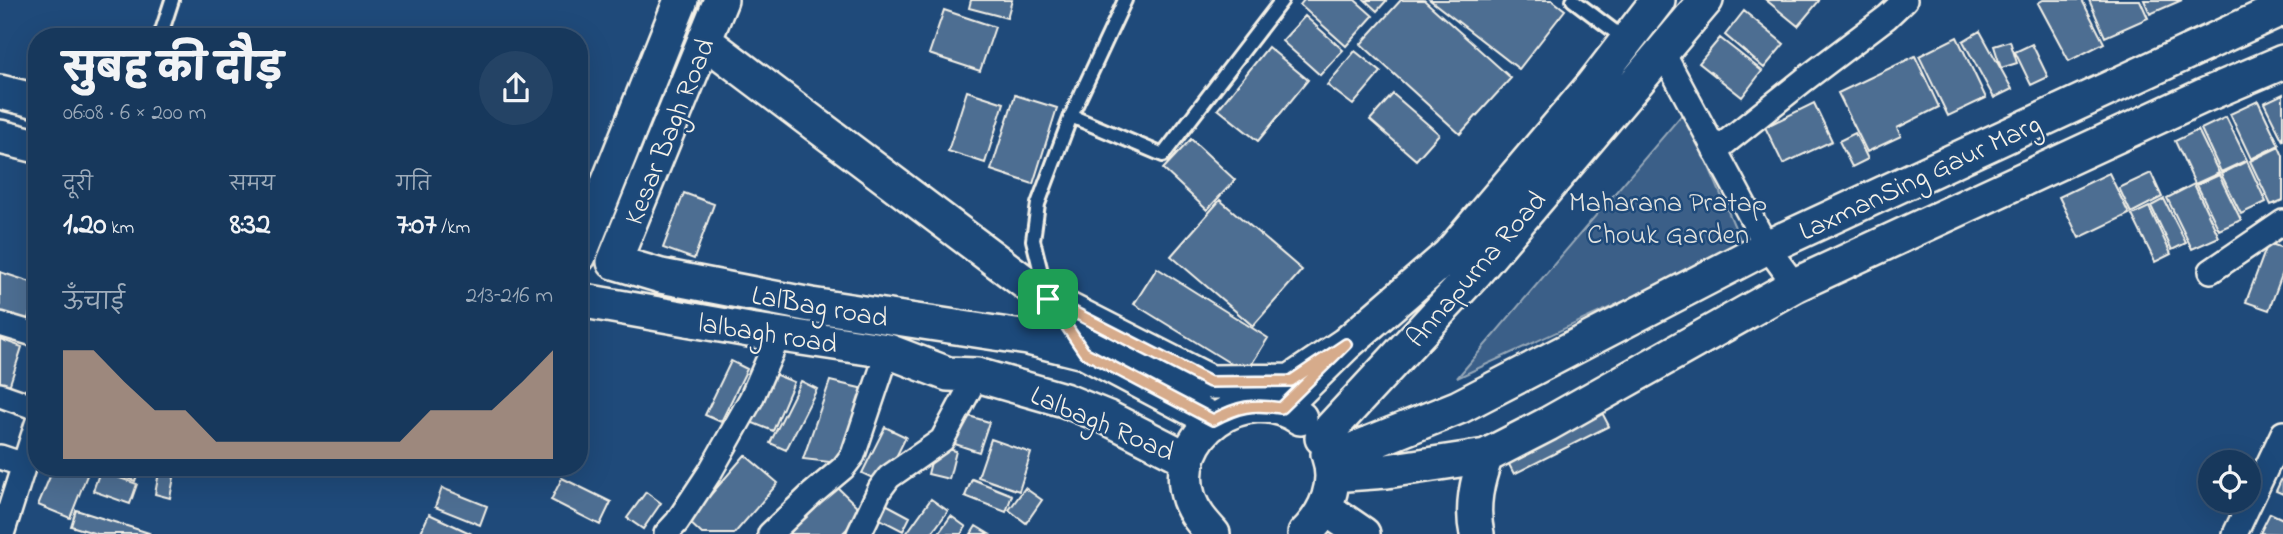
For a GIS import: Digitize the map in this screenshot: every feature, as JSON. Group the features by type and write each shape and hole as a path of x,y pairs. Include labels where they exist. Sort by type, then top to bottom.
{"main road":[{"name":"Kesar Bagh Road","path":"588,233 681,0"},
{"name":"Kesar Bagh Road","path":"589,302 614,262 721,0"},
{"name":"Annapurna Road","path":"1281,408 1346,344 1449,255 1658,0"},
{"name":"Annapurna Road","path":"1328,457 1475,273 1706,0"},
{"name":"LaxmanSing Gaur Marg","path":"1328,457 1459,407 1767,247 2283,8"},
{"path":"705,41 1048,299 1210,382 1291,381 1346,344"},
{"name":"LaxmanSing Gaur Marg","path":"1328,457 1387,471 1486,456 1795,285 2283,62"},
{"path":"0,92 28,99"},
{"path":"0,138 28,144"},
{"name":"LalBag road","path":"588,258 661,276 811,305 1028,338 1084,352"},
{"path":"1048,299 1084,352 1213,420"},
{"name":"lalbagh road","path":"589,302 888,351 948,374 977,375"},
{"name":"Lalbagh Road","path":"977,375 1063,400 1106,417 1188,459"},
{"path":"1199,528 1188,498 1186,478 1188,459 1197,438 1213,420 1234,409 1257,404 1281,408 1297,415 1328,457 1330,492 1325,508 1305,534"},
{"path":"1477,534 1475,496 1486,456"},
{"path":"1325,508 1363,534"}],"street":[{"path":"1716,151 1905,0"},
{"path":"1663,53 1767,247 1795,285"},
{"path":"2211,271 2283,222"},
{"path":"0,324 28,332"},
{"path":"666,534 710,472 751,399 779,335"},
{"path":"770,534 843,468 853,454 888,351"},
{"path":"859,534 880,489 889,477 942,440 977,375"},
{"path":"0,396 28,405"},
{"path":"2235,534 2283,433"},
{"path":"2,534 28,452"},
{"path":"0,457 24,465"}],"lane":[{"path":"163,28 172,0"},
{"path":"1048,299 1033,240 1038,204 1071,116 1125,0"},
{"path":"1071,116 1163,155 1282,0"},
{"path":"1573,0 1627,41"}],"green space":[{"name":"Maharana Pratap Chouk Garden","path":"1685,111 1743,246 1457,378"}],"building":[{"path":"971,0 1012,0 1007,18 969,8"},
{"path":"1304,0 1355,0 1373,16 1346,46 1300,5"},
{"path":"1365,0 1387,0 1377,11"},
{"path":"1401,0 1424,0 1511,78 1460,134 1361,44"},
{"path":"1430,0 1552,0 1565,10 1519,69"},
{"path":"1766,0 1819,0 1819,1 1798,26"},
{"path":"2043,0 2082,0 2104,43 2069,61 2038,3"},
{"path":"2089,0 2140,0 2148,18 2105,37"},
{"path":"2144,0 2182,0 2150,14"},
{"path":"944,10 995,27 980,71 929,54"},
{"path":"1744,11 1784,44 1764,68 1725,35"},
{"path":"1305,16 1343,50 1320,75 1282,41"},
{"path":"1980,31 2012,89 1994,98 1963,41"},
{"path":"1957,37 1986,98 1948,116 1919,56"},
{"path":"1720,38 1762,71 1742,97 1699,63"},
{"path":"2010,41 2017,63 2001,68 1994,46"},
{"path":"2032,44 2048,77 2031,85 2015,52"},
{"path":"1268,47 1308,80 1258,141 1218,109"},
{"path":"1355,51 1381,72 1353,105 1327,85"},
{"path":"1915,56 1939,107 1897,128 1901,136 1867,152 1838,93"},
{"path":"967,91 1004,103 985,163 948,151"},
{"path":"1393,94 1439,134 1416,160 1370,120"},
{"path":"2283,94 2283,141 2264,103"},
{"path":"1015,95 1057,108 1033,184 991,170"},
{"path":"2258,101 2279,145 2251,159 2230,114"},
{"path":"1814,103 1832,141 1783,164 1765,127"},
{"path":"2226,117 2247,160 2221,172 2201,129"},
{"path":"2198,130 2219,173 2195,184 2175,141"},
{"path":"1855,133 1868,159 1852,167 1839,141"},
{"path":"1191,139 1235,180 1207,210 1163,169"},
{"path":"2279,147 2283,156 2283,200 2271,205 2250,161"},
{"path":"2247,161 2266,202 2241,214 2221,174"},
{"path":"2109,173 2129,214 2079,238 2059,197"},
{"path":"2151,173 2162,197 2131,213 2119,188"},
{"path":"2219,175 2241,220 2219,230 2197,185"},
{"path":"2194,184 2219,237 2192,249 2167,198"},
{"path":"684,193 714,204 694,259 663,248"},
{"path":"2164,199 2186,243 2172,250 2151,206"},
{"path":"1220,200 1302,270 1253,326 1171,256"},
{"path":"2149,207 2171,254 2155,262 2132,215"},
{"path":"2268,243 2283,248 2283,272 2269,310 2246,302"},
{"path":"1157,268 1268,338 1246,373 1134,304"},
{"path":"0,272 28,281 28,319 25,328 0,320"},
{"path":"0,339 22,347 8,390 0,387"},
{"path":"731,361 747,369 721,422 705,415"},
{"path":"769,372 794,382 773,431 748,421"},
{"path":"801,381 817,389 786,450 770,443"},
{"path":"830,381 864,389 838,463 803,459"},
{"path":"1598,405 1609,426 1514,474 1503,453"},
{"path":"952,411 989,422 979,452 943,440"},
{"path":"885,427 906,437 883,483 862,473"},
{"path":"991,439 1031,453 1019,491 978,477"},
{"path":"935,446 956,451 949,479 928,474"},
{"path":"745,455 778,483 734,534 702,534 688,521"},
{"path":"50,476 87,476 70,518 38,505"},
{"path":"98,476 114,476 137,484 130,504 93,491"},
{"path":"121,476 137,476 135,481"},
{"path":"158,476 174,476 170,498 155,494"},
{"path":"2283,476 2283,494 2276,491"},
{"path":"562,478 611,502 600,525 551,500"},
{"path":"972,479 1012,495 1006,512 965,496"},
{"path":"836,486 863,512 842,534 789,534"},
{"path":"442,488 487,506 480,525 435,507"},
{"path":"1025,488 1042,500 1026,523 1009,510"},
{"path":"646,492 661,503 643,529 627,518"},
{"path":"931,499 948,511 931,534 906,534"},
{"path":"882,502 910,517 903,531 874,516"},
{"path":"76,510 149,533 97,534 71,526"},
{"path":"2270,513 2283,519 2283,534 2260,533"},
{"path":"429,514 472,534 420,534"},
{"path":"951,516 966,527 961,534 938,534"},
{"path":"976,526 989,534 971,534"}],"route":[{"path":"1048,299 1210,382 1291,381 1346,344 1281,408 1257,404 1234,409 1213,420 1084,352 1048,299"}]}
